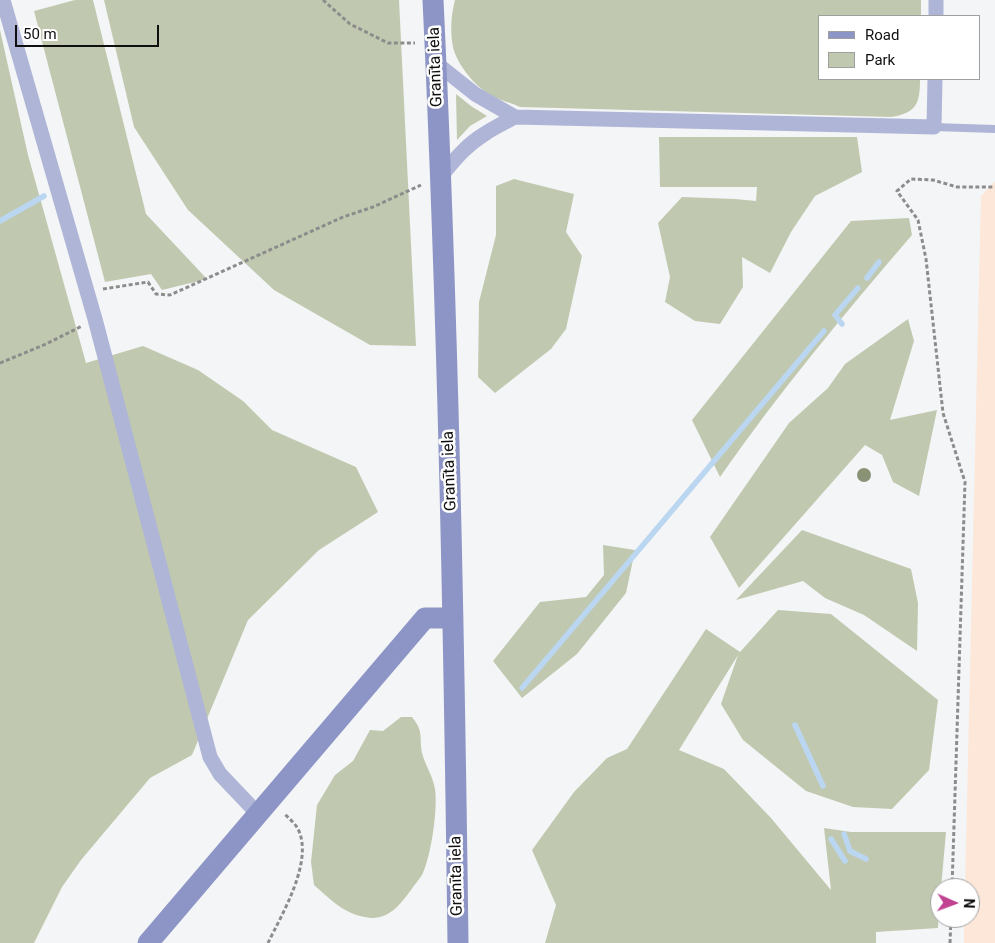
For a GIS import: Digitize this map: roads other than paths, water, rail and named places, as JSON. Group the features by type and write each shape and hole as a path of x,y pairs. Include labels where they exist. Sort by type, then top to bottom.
{"main road":[{"name":"Granīta iela","path":"434,0 454,618 458,943"},
{"path":"148,943 425,618 454,618"}],"street":[{"path":"3,0 95,319 210,757 220,774 264,806"},
{"path":"936,0 936,15"},
{"path":"436,53 475,94 514,117 934,127 935,80"},
{"path":"440,178 459,154 473,142 514,117"}],"lane":[{"path":"934,127 995,129"}],"waterway":[{"path":"0,221 44,196"},
{"path":"867,278 879,262"},
{"path":"842,324 835,315 858,288"},
{"path":"522,688 824,331"},
{"path":"795,725 823,786"},
{"path":"844,834 850,851 866,859"},
{"path":"831,839 845,861"}]}
